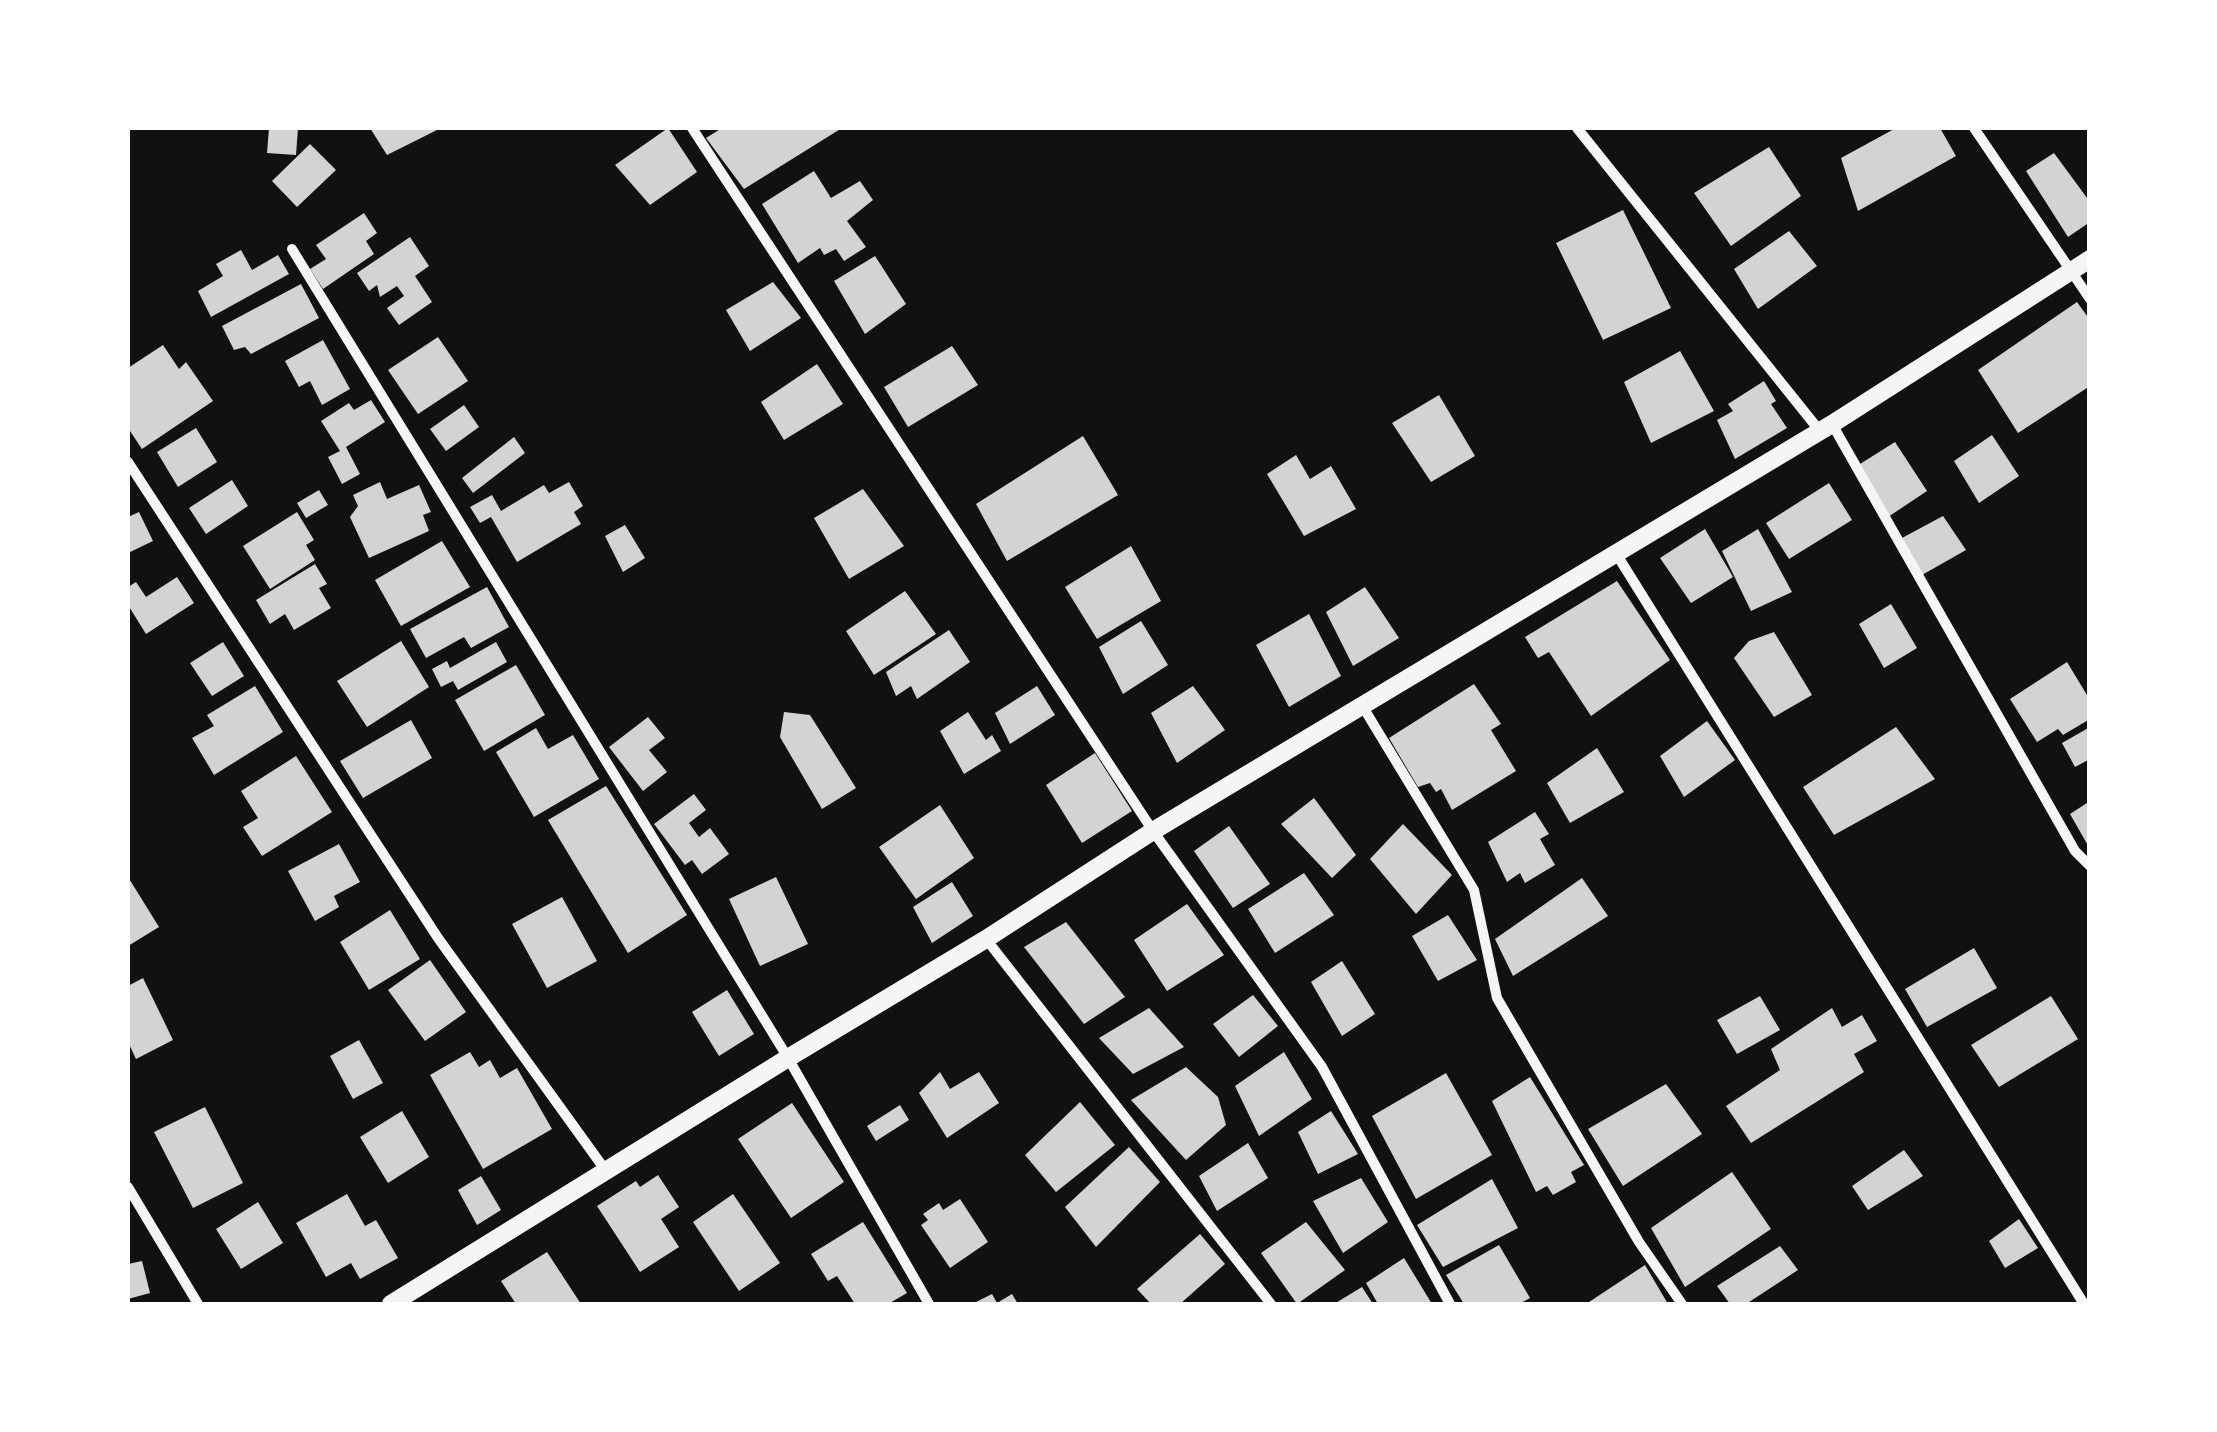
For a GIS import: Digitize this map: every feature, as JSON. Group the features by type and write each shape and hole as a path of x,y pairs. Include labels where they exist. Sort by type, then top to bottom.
{"street":[{"path":"692,128 1153,831 1322,1067 1450,1304"},
{"path":"1576,128 1826,427 2075,851 2090,866"},
{"path":"1974,128 2090,299"},
{"path":"292,249 788,1058 929,1304"},
{"path":"391,1304 986,939 1153,831 1826,427 2090,259"},
{"path":"128,462 438,938 606,1170"},
{"path":"1617,555 2084,1304"},
{"path":"1363,707 1474,890 1497,998 1639,1242 1682,1304"},
{"path":"986,939 1271,1304"},
{"path":"128,1187 198,1304"}],"building":[{"path":"269,128 298,128 296,155 267,153"},
{"path":"370,128 441,128 387,155"},
{"path":"668,128 697,172 650,205 615,165"},
{"path":"722,128 842,128 744,189 706,138"},
{"path":"1896,128 1940,128 1956,156 1858,211 1841,158"},
{"path":"310,144 336,170 297,207 272,181"},
{"path":"1769,147 1801,196 1731,246 1694,193"},
{"path":"2054,153 2090,202 2090,222 2068,237 2026,171"},
{"path":"814,171 831,198 860,181 873,200 847,221 866,247 844,261 836,249 824,255 820,248 798,263 762,204"},
{"path":"1623,210 1671,308 1603,340 1556,243"},
{"path":"364,213 377,233 366,241 374,254 323,289 310,269 326,259 316,245"},
{"path":"1789,231 1817,266 1758,309 1734,269"},
{"path":"410,237 429,266 415,276 432,302 399,325 387,308 404,296 397,286 380,297 377,285 369,291 357,273"},
{"path":"241,250 252,270 278,255 289,274 211,317 198,291 223,276 216,264"},
{"path":"875,256 906,304 865,334 834,281"},
{"path":"773,282 801,318 750,351 726,310"},
{"path":"301,284 319,318 251,354 245,347 234,350 222,326"},
{"path":"2077,302 2090,320 2090,386 2018,433 1978,370"},
{"path":"438,337 468,381 418,414 388,370"},
{"path":"323,340 350,389 322,405 310,381 299,387 285,361"},
{"path":"163,345 179,369 186,362 213,401 142,449 128,428 128,368"},
{"path":"952,346 978,385 908,427 884,387"},
{"path":"1680,351 1714,411 1651,443 1624,382"},
{"path":"817,364 843,404 784,440 761,402"},
{"path":"1764,381 1776,401 1771,404 1787,428 1735,459 1717,420 1733,411 1728,404"},
{"path":"1439,395 1475,456 1431,482 1392,423"},
{"path":"371,400 385,422 346,447 360,474 342,484 328,457 340,451 321,421 349,403 354,410"},
{"path":"464,405 479,427 446,451 430,429"},
{"path":"196,428 217,462 178,487 157,452"},
{"path":"1992,435 2019,476 1979,503 1954,461"},
{"path":"1083,436 1118,495 1007,561 976,504"},
{"path":"514,437 525,453 473,493 462,478"},
{"path":"1895,442 1927,491 1888,517 1860,464"},
{"path":"1296,455 1310,479 1331,466 1356,509 1304,536 1267,474"},
{"path":"232,480 248,506 206,534 189,508"},
{"path":"380,482 387,499 419,485 431,512 423,515 429,531 369,558 350,517 358,506 353,495"},
{"path":"569,482 583,506 574,512 581,524 517,562 491,517 480,523 470,507 492,495 501,511 544,485 549,493"},
{"path":"1829,483 1852,520 1789,559 1766,523"},
{"path":"863,489 904,546 849,579 814,518"},
{"path":"319,490 328,505 306,518 297,503"},
{"path":"139,512 153,541 128,553 128,517"},
{"path":"297,512 314,540 306,545 315,560 270,589 243,546"},
{"path":"1943,516 1966,550 1922,575 1902,538"},
{"path":"625,525 645,558 623,572 605,536"},
{"path":"1705,529 1733,577 1691,603 1660,558"},
{"path":"1758,529 1792,592 1751,611 1722,551"},
{"path":"442,541 470,587 401,626 375,580"},
{"path":"1131,546 1161,601 1097,639 1065,587"},
{"path":"315,564 327,584 319,588 331,608 294,630 285,614 270,624 256,600"},
{"path":"177,577 194,603 146,634 128,605 128,587 136,582 146,597"},
{"path":"1617,581 1670,660 1591,716 1549,652 1538,658 1525,637"},
{"path":"487,587 509,627 471,648 464,637 426,658 410,629"},
{"path":"1365,587 1399,638 1353,666 1326,612"},
{"path":"905,591 936,634 874,675 846,631"},
{"path":"1891,604 1917,648 1884,668 1859,624"},
{"path":"1309,614 1341,676 1289,707 1256,645"},
{"path":"1141,621 1168,665 1123,694 1099,647"},
{"path":"949,630 970,662 917,699 911,686 896,696 886,672"},
{"path":"1774,632 1812,695 1774,717 1734,658 1749,641"},
{"path":"401,641 429,687 367,727 337,681"},
{"path":"223,642 244,676 212,696 190,663"},
{"path":"496,642 507,662 458,690 453,681 441,687 432,669 447,661 450,668"},
{"path":"2067,662 2090,700 2090,719 2063,735 2058,729 2037,742 2010,699"},
{"path":"516,665 545,715 484,751 455,700"},
{"path":"1474,684 1501,724 1491,730 1516,771 1452,810 1441,789 1436,792 1430,783 1418,787 1389,738"},
{"path":"255,686 283,732 214,775 192,738 214,726 207,715"},
{"path":"1037,686 1055,715 1010,744 995,713"},
{"path":"1193,686 1225,730 1177,763 1151,713"},
{"path":"784,712 810,715 856,788 822,809 780,737"},
{"path":"968,712 986,740 992,735 1001,751 964,774 940,731"},
{"path":"648,717 665,738 649,750 667,772 643,791 609,747"},
{"path":"411,720 432,758 363,798 340,761"},
{"path":"1707,721 1735,760 1684,797 1660,756"},
{"path":"1896,727 1935,779 1834,835 1803,787"},
{"path":"2090,727 2090,759 2075,767 2062,743"},
{"path":"536,728 548,749 573,735 599,779 534,817 496,752"},
{"path":"1597,748 1624,792 1570,823 1547,783"},
{"path":"1095,753 1132,811 1082,843 1046,785"},
{"path":"296,756 332,812 262,856 243,827 258,818 241,791"},
{"path":"606,786 687,915 628,953 548,820"},
{"path":"694,794 706,810 689,823 699,837 710,828 729,854 702,874 692,860 685,865 654,824"},
{"path":"1314,798 1356,855 1332,878 1281,824"},
{"path":"2090,801 2090,849 2070,814"},
{"path":"940,805 974,858 916,899 879,847"},
{"path":"1535,812 1549,834 1540,839 1555,865 1525,883 1520,873 1507,882 1488,842"},
{"path":"1403,824 1452,875 1416,914 1370,859"},
{"path":"1229,826 1270,884 1233,908 1194,851"},
{"path":"339,844 360,882 334,896 339,907 315,921 288,871"},
{"path":"1304,873 1334,915 1275,953 1248,909"},
{"path":"128,877 159,927 128,946"},
{"path":"776,877 808,944 760,966 729,899"},
{"path":"1582,878 1608,916 1513,976 1495,939"},
{"path":"952,882 973,916 932,943 913,907"},
{"path":"562,897 597,961 547,988 512,924"},
{"path":"1187,904 1224,955 1167,991 1134,940"},
{"path":"390,910 420,959 369,990 340,942"},
{"path":"1448,915 1477,960 1438,981 1412,936"},
{"path":"1066,922 1125,997 1084,1024 1024,947"},
{"path":"1974,948 1997,988 1927,1027 1905,989"},
{"path":"430,960 466,1012 425,1041 388,990"},
{"path":"1342,961 1375,1014 1342,1036 1311,982"},
{"path":"143,978 173,1040 136,1059 128,1042 128,986"},
{"path":"727,990 754,1034 719,1056 692,1012"},
{"path":"1253,995 1278,1026 1239,1057 1213,1024"},
{"path":"1760,996 1780,1030 1737,1054 1717,1020"},
{"path":"2051,996 2078,1039 1999,1087 1971,1045"},
{"path":"1149,1008 1184,1047 1133,1074 1099,1038"},
{"path":"1832,1008 1842,1027 1862,1015 1877,1041 1854,1054 1864,1072 1751,1143 1726,1106 1780,1070 1771,1049"},
{"path":"359,1040 383,1083 353,1099 330,1056"},
{"path":"470,1052 479,1067 490,1060 500,1078 517,1068 552,1129 483,1169 430,1075"},
{"path":"1284,1052 1312,1099 1259,1136 1235,1086"},
{"path":"1186,1067 1218,1097 1226,1125 1186,1160 1131,1100"},
{"path":"940,1072 950,1089 979,1072 999,1103 947,1138 919,1093"},
{"path":"1446,1073 1492,1155 1416,1199 1372,1116"},
{"path":"1530,1077 1584,1165 1571,1172 1576,1182 1553,1195 1547,1186 1536,1192 1492,1101"},
{"path":"1666,1084 1702,1134 1623,1186 1588,1129"},
{"path":"1080,1102 1115,1145 1056,1192 1025,1155"},
{"path":"792,1103 844,1182 791,1218 738,1139"},
{"path":"900,1105 909,1120 876,1141 867,1126"},
{"path":"205,1107 243,1183 193,1208 154,1132"},
{"path":"402,1111 429,1157 388,1183 360,1137"},
{"path":"1331,1111 1358,1154 1318,1174 1298,1132"},
{"path":"1248,1143 1268,1178 1217,1211 1199,1176"},
{"path":"1129,1147 1160,1182 1096,1247 1065,1207"},
{"path":"1904,1150 1923,1176 1868,1210 1852,1186"},
{"path":"1732,1172 1771,1229 1685,1287 1651,1228"},
{"path":"658,1175 679,1207 661,1219 679,1247 640,1272 597,1206 636,1181 640,1187"},
{"path":"481,1176 501,1210 477,1225 458,1190"},
{"path":"1361,1178 1388,1222 1343,1253 1313,1201"},
{"path":"1492,1179 1518,1228 1443,1267 1417,1225"},
{"path":"347,1194 365,1226 376,1220 398,1258 360,1279 351,1263 326,1277 296,1223"},
{"path":"733,1194 780,1263 739,1291 693,1222"},
{"path":"960,1199 988,1242 950,1268 921,1225 928,1220 923,1214 939,1203 943,1210"},
{"path":"258,1202 283,1243 241,1269 216,1229"},
{"path":"2019,1219 2038,1248 2005,1268 1989,1241"},
{"path":"863,1222 907,1293 888,1304 855,1304 837,1276 828,1281 811,1254"},
{"path":"1306,1222 1345,1270 1297,1304 1261,1253"},
{"path":"1200,1234 1225,1264 1180,1304 1151,1304 1137,1289"},
{"path":"1499,1245 1530,1298 1519,1304 1464,1304 1446,1275"},
{"path":"1780,1246 1798,1270 1746,1304 1730,1304 1717,1286"},
{"path":"547,1252 581,1304 516,1304 501,1281"},
{"path":"1404,1258 1432,1304 1378,1304 1366,1283"},
{"path":"142,1261 150,1293 128,1299 128,1264"},
{"path":"1645,1265 1668,1304 1586,1304"},
{"path":"1362,1287 1373,1304 1334,1304"},
{"path":"992,1294 997,1303 1012,1294 1018,1304 972,1304"}]}
